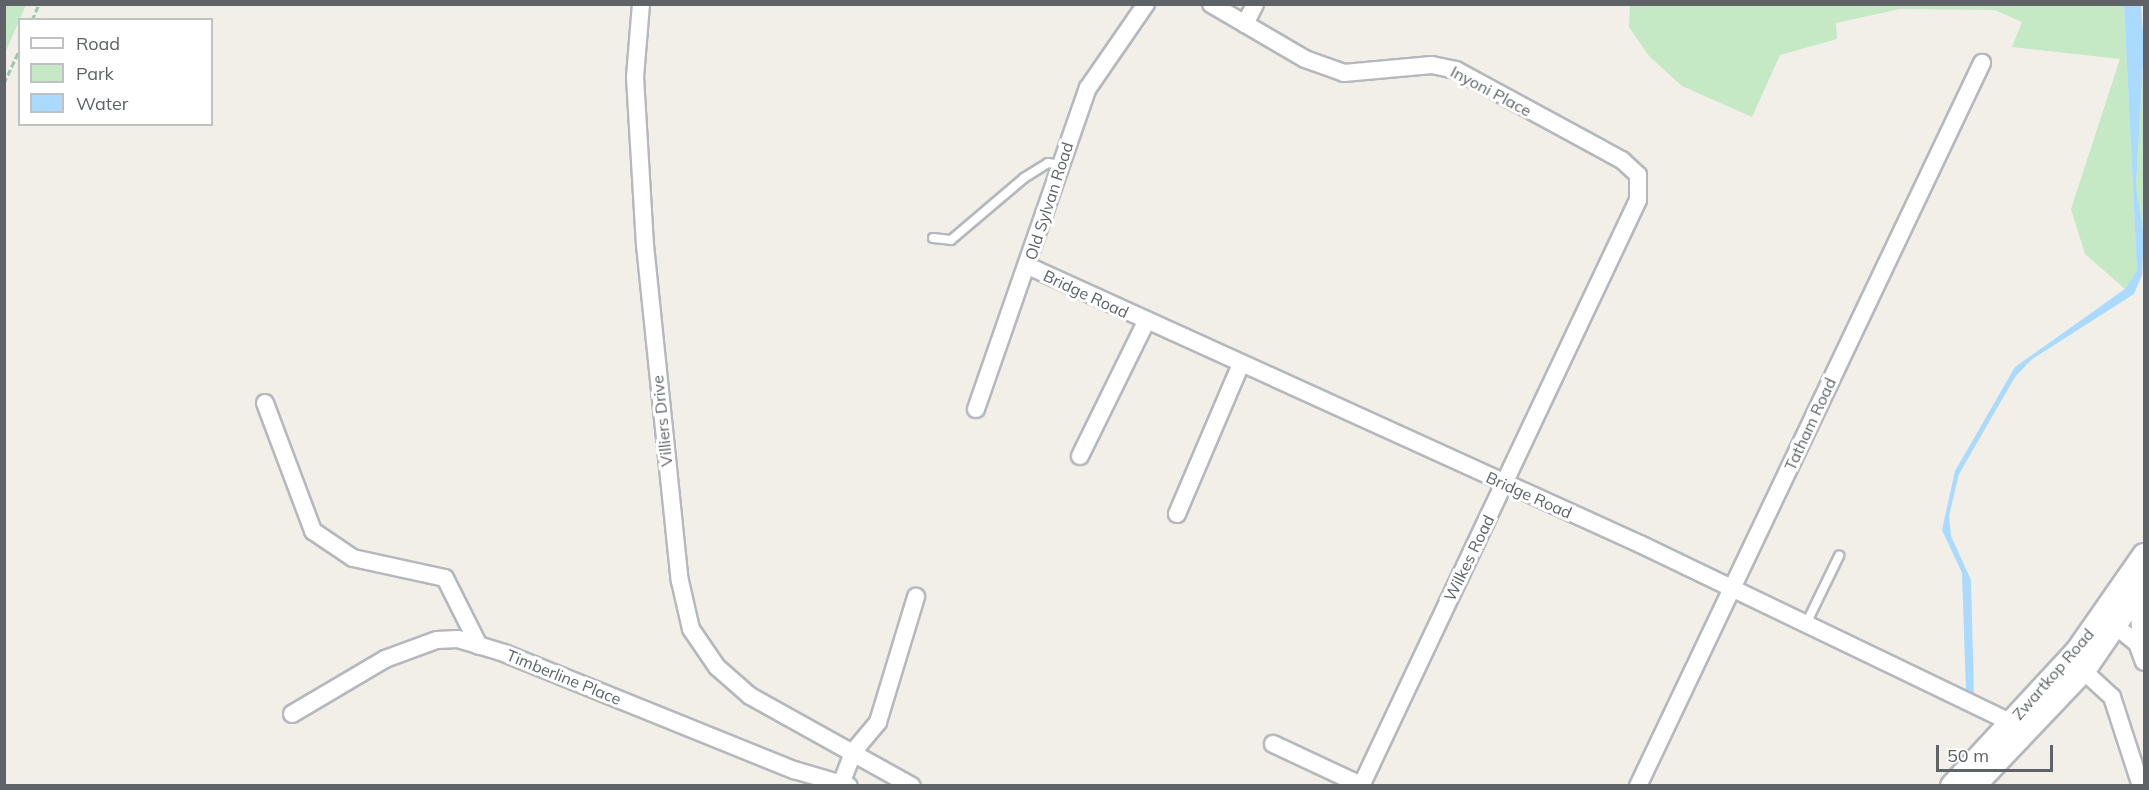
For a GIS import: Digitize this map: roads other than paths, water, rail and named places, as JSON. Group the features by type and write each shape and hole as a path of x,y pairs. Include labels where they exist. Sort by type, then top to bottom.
{"street":[{"name":"Villiers Drive","path":"641,4 635,77 643,222 685,610 702,650 734,684 912,786"},
{"name":"Old Sylvan Road","path":"976,409 1028,266 1088,88 1146,4"},
{"name":"Inyoni Place","path":"1211,4 1305,58 1344,73 1432,65 1469,76 1622,160 1638,175 1638,200"},
{"path":"1245,24 1255,4"},
{"name":"Tatham Road","path":"1638,786 1982,63"},
{"name":"Wilkes Road","path":"1361,785 1638,200"},
{"name":"Bridge Road","path":"1028,266 1240,366 1505,483 1732,587 2019,727"},
{"path":"1080,456 1146,322"},
{"path":"1177,514 1240,366"},
{"path":"265,403 313,531 353,558 445,578 479,646"},
{"name":"Zwartkop Road","path":"2110,621 2145,555"},
{"path":"2143,586 2145,649"},
{"name":"Zwartkop Road","path":"1974,786 2019,727 2077,664 2110,621 2143,586"},
{"path":"853,752 878,722 916,597"},
{"path":"2110,621 2137,643 2145,662"},
{"name":"Timberline Place","path":"292,714 385,659 417,646 447,639 479,646 845,785 853,752"},
{"path":"2077,664 2116,704 2141,786"},
{"name":"Zwartkop Road","path":"1952,786 2019,727"},
{"path":"1273,744 1361,785"}],"lane":[{"path":"933,238 951,240 1024,178 1048,163 1061,165"},
{"path":"1806,624 1839,556"}],"water":[{"path":"2124,5 2141,5 2144,48 2136,186 2144,235 2142,275 2134,294 2031,360 2015,377 1959,474 1949,516 1951,536 1971,580 1974,696 1966,692 1962,573 1942,530 1955,471 2015,367 2125,289 2137,271"}]}
